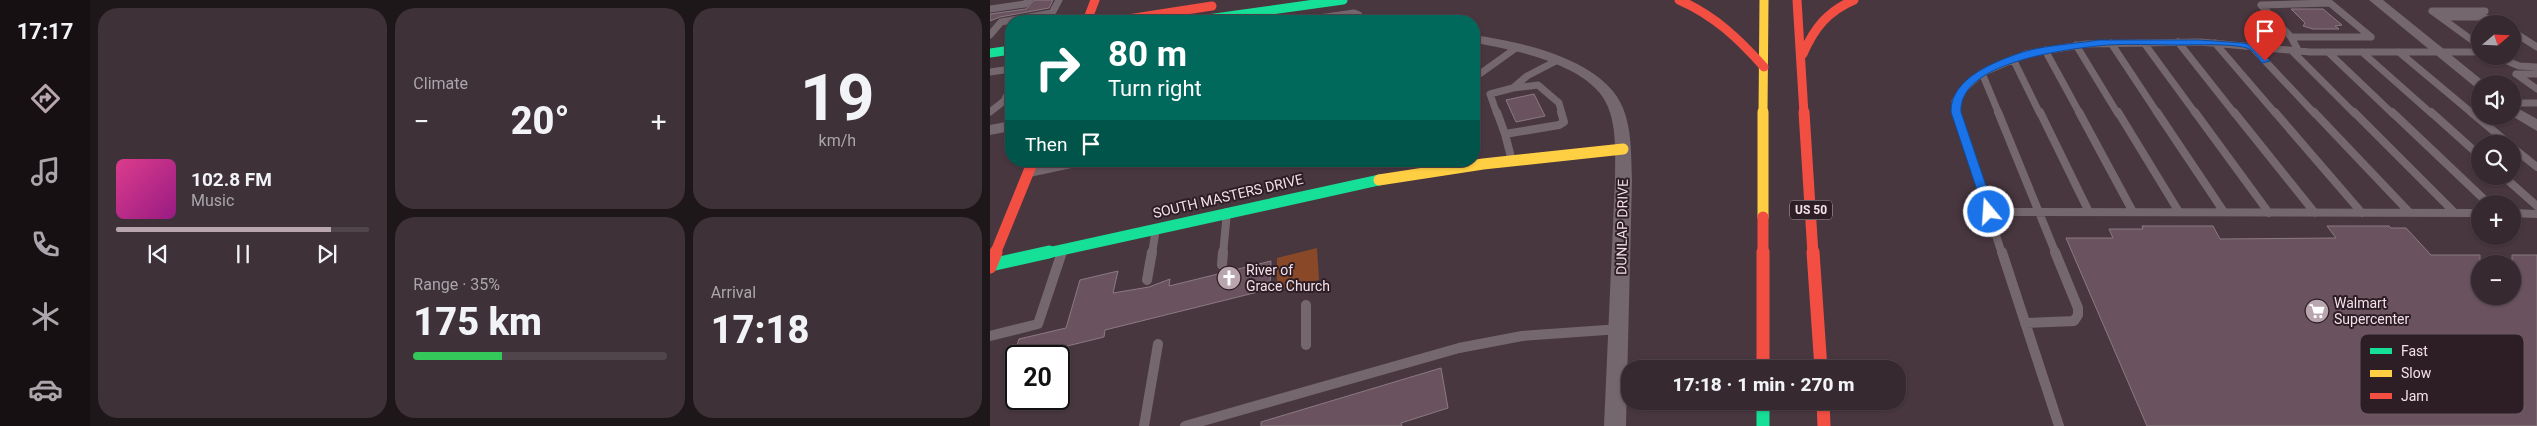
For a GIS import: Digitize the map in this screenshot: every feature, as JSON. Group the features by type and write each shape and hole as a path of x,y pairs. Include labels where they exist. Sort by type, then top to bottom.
{"main road":[{"path":"1089,15 1095,0"},
{"path":"1237,15 1343,0"},
{"path":"1679,0 1713,14 1726,24 1764,67"},
{"path":"1763,360 1764,0"},
{"name":"US 50","path":"1797,0 1820,360"},
{"path":"1802,56 1817,22 1829,11 1854,0"},
{"path":"1153,15 1222,4"},
{"path":"990,40 1004,38"},
{"path":"990,54 1005,51"},
{"name":"SOUTH MASTERS DRIVE","path":"1480,166 1623,149"},
{"path":"991,266 1030,167"},
{"name":"SOUTH MASTERS DRIVE","path":"991,266 1227,212 1378,180 1470,167"},
{"path":"1763,410 1763,426"},
{"path":"1823,410 1824,426"}],"street":[{"path":"2374,0 2471,77"},
{"name":"DUNLAP DRIVE","path":"1480,40 1516,48 1556,61 1593,80 1610,96 1617,111 1623,149 1620,329 1615,426"},
{"path":"2521,114 2537,126"},
{"path":"990,130 1005,127"}],"lane":[{"path":"990,9 1025,4 1029,0"},
{"path":"1041,15 1052,13 1059,0"},
{"path":"2291,37 2371,36 2330,3 2265,4 2260,6 2291,37 2296,51 2455,213"},
{"path":"2471,40 2432,11 2485,11"},
{"path":"1340,15 1354,13 1359,15"},
{"path":"2441,18 2471,17"},
{"path":"990,24 1005,21"},
{"path":"990,35 1001,22"},
{"path":"2358,37 2376,52"},
{"path":"2521,37 2537,47"},
{"path":"2059,426 1956,112 1956,101 1964,89 1982,73 2013,59 2045,50 2076,45 2178,42 2215,43 2296,51 2471,52"},
{"path":"2178,42 2315,213"},
{"path":"2111,43 2224,212"},
{"path":"2144,43 2269,213"},
{"path":"2215,43 2362,213"},
{"path":"2076,45 2179,212"},
{"path":"2252,47 2410,213"},
{"path":"1480,74 1516,48"},
{"path":"2045,50 2133,212"},
{"path":"2328,52 2479,195"},
{"path":"2362,52 2471,148"},
{"path":"2399,52 2498,135"},
{"path":"2013,59 2089,212"},
{"path":"1513,88 1527,76 1556,61"},
{"path":"2517,65 2537,67"},
{"path":"990,72 1005,70"},
{"path":"1982,73 2078,308 2078,316 2074,321 2026,323"},
{"path":"2516,74 2537,74"},
{"path":"2516,74 2537,89"},
{"path":"1505,134 1559,125 1564,122 1559,103 1538,85 1513,88 1490,94 1505,134 1512,161"},
{"path":"990,112 1005,102"},
{"path":"2521,103 2537,103"},
{"path":"2521,154 2537,167"},
{"path":"1028,173 1056,167"},
{"path":"2513,185 2537,206"},
{"path":"1222,265 1227,212"},
{"path":"1989,212 2471,213"},
{"path":"2521,214 2537,214"},
{"path":"1147,280 1156,228"},
{"path":"990,336 1038,324 1063,249"},
{"path":"1306,305 1306,345"},
{"path":"1185,426 1459,348 1522,336 1620,329"},
{"path":"1144,426 1158,344"}],"shaded area":[{"path":"1317,248 1319,280 1277,291 1277,258"}],"building":[{"path":"1034,0 1053,0 1049,8 1005,15 990,21 990,14 1026,9"},
{"path":"2291,9 2323,9 2342,25 2335,26 2339,29 2313,29 2303,26 2305,23"},
{"path":"1534,94 1545,116 1516,122 1506,100"},
{"name":"Walmart Supercenter","path":"2142,226 2213,226 2220,239 2336,238 2327,226 2389,226 2391,228 2406,228 2431,255 2471,255 2471,305 2521,305 2521,255 2537,255 2537,426 2147,426 2066,238 2113,238 2109,229 2143,229"},
{"path":"1271,261 1270,289 1105,330 1104,337 1070,345 1017,345 1019,339 1066,328 1080,280 1118,271 1113,293 1149,287 1170,279 1169,286"},
{"path":"1441,368 1448,408 1401,423 1402,426 1261,426 1261,422"}],"traffic: fast":[{"path":"1236,15 1343,0"},
{"path":"990,53 1005,51"},
{"path":"991,265 1379,180"},
{"path":"1763,410 1763,426"}],"traffic: slow":[{"path":"1763,217 1764,0"},
{"path":"1480,164 1623,149"},
{"path":"1379,180 1464,167"}],"traffic: jam":[{"path":"1089,15 1095,0"},
{"path":"1679,0 1704,12 1726,28 1764,67"},
{"path":"1797,0 1820,360"},
{"path":"1803,54 1812,36 1828,14 1854,0"},
{"path":"1154,15 1212,6"},
{"path":"990,267 1031,167"},
{"path":"1763,217 1763,360"},
{"path":"1823,410 1824,426"}],"place":[{"name":"River of Grace Church","path":"1229,278"},
{"name":"Walmart Supercenter","path":"2317,311"}],"route":[{"path":"1989,212 1956,112 1956,101 1964,89 1982,73 2026,54 2061,47 2099,43 2200,42 2242,45 2252,47 2265,61"}]}
